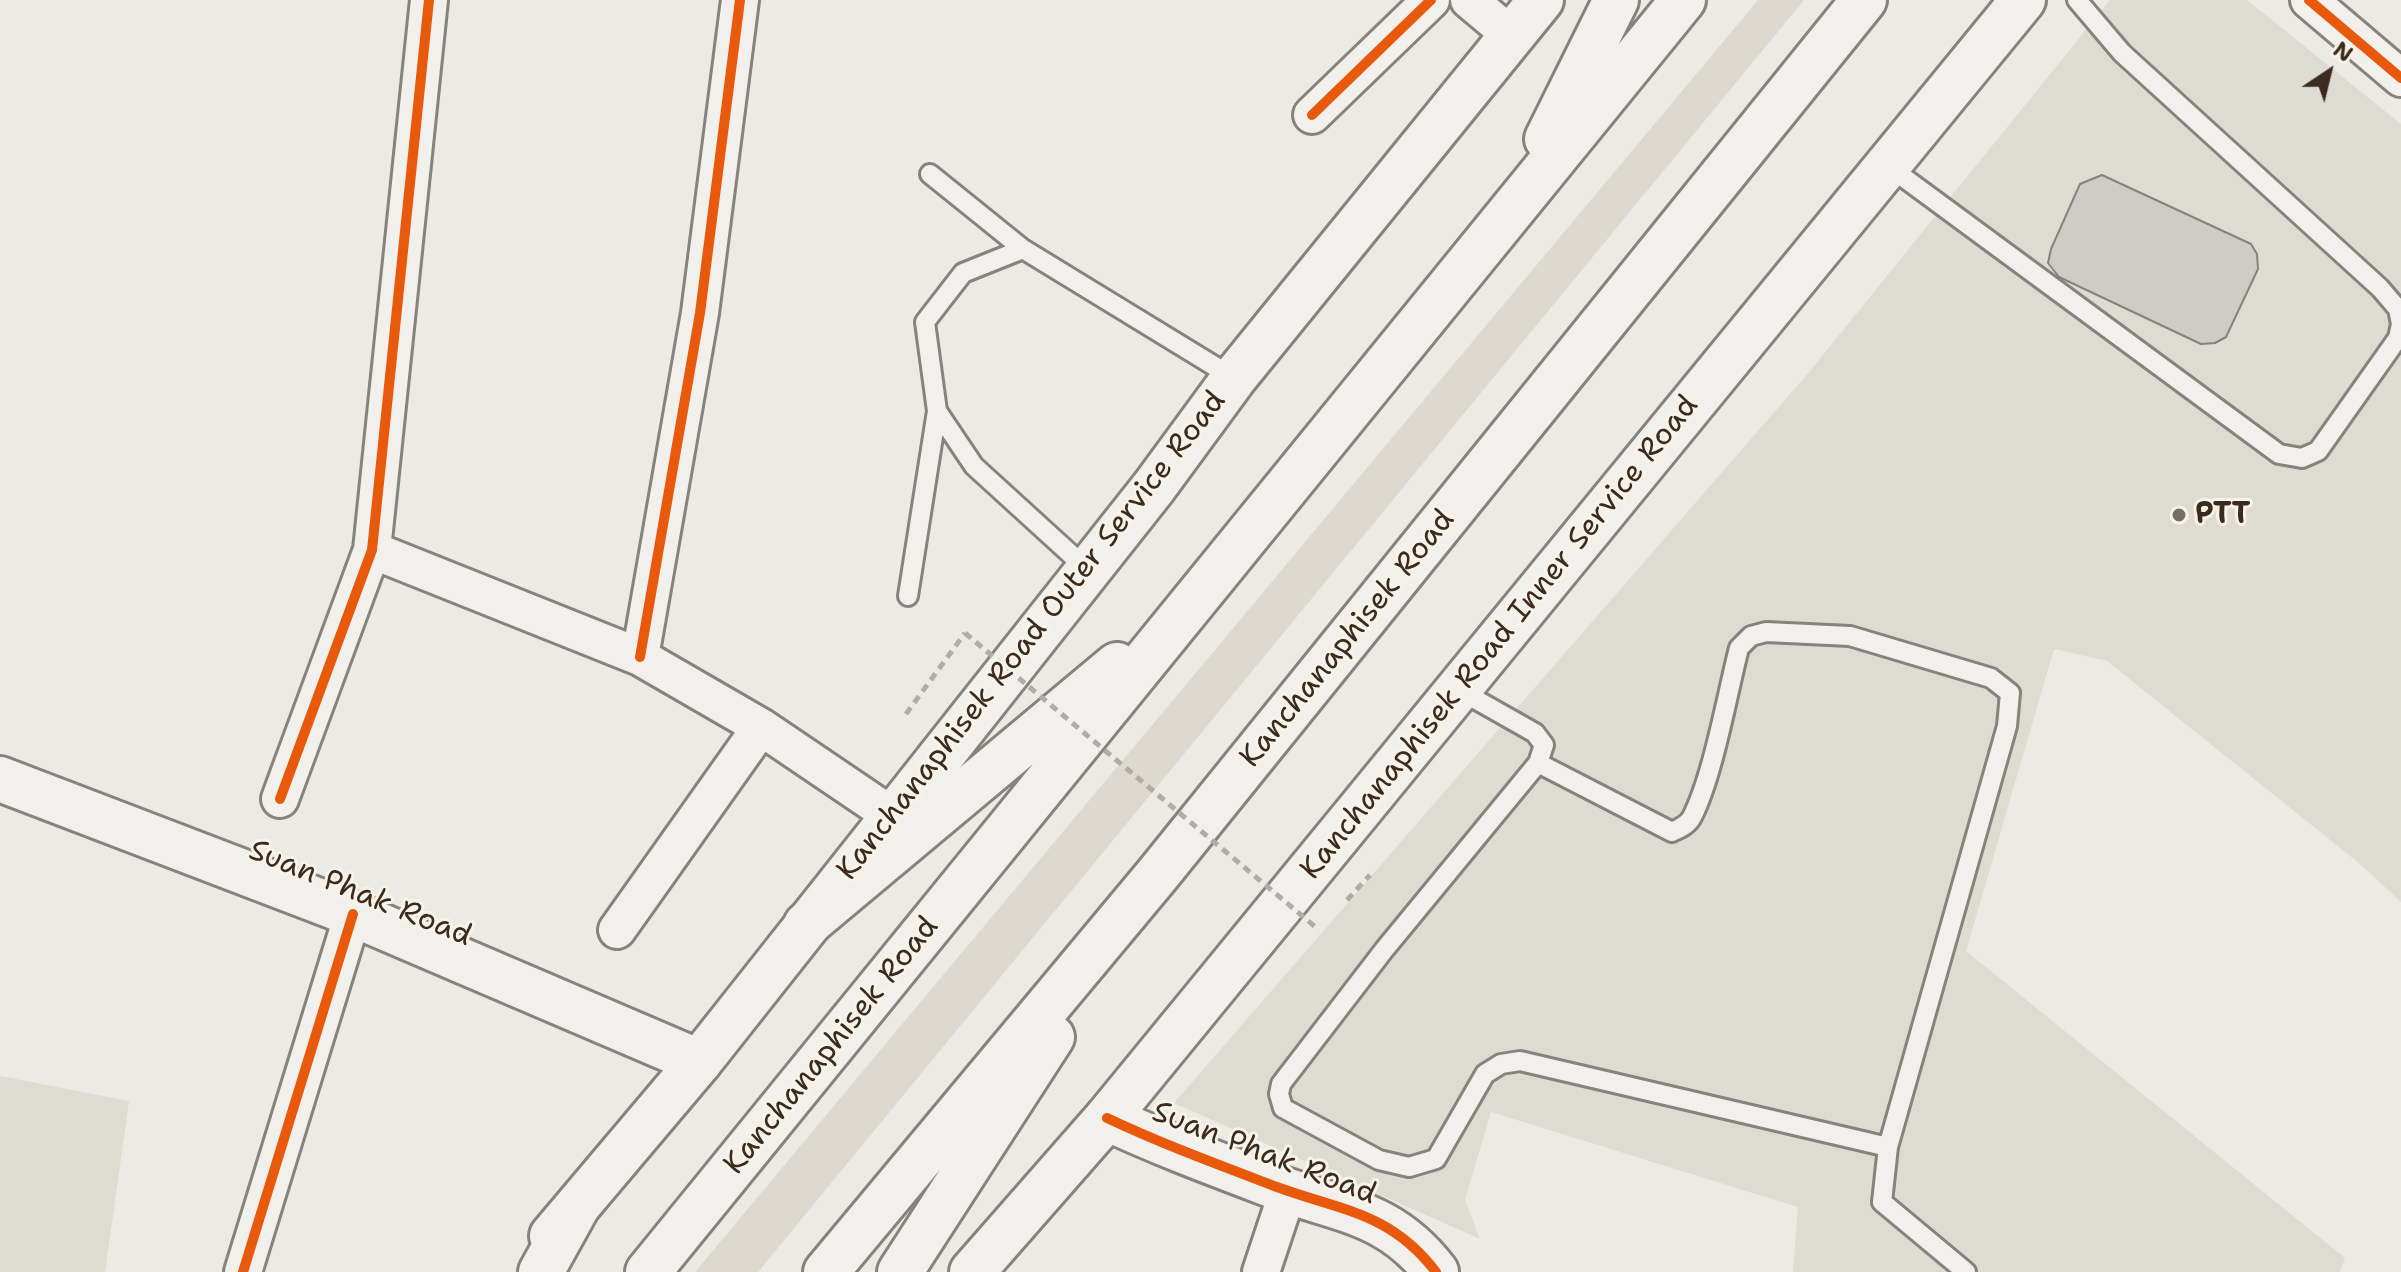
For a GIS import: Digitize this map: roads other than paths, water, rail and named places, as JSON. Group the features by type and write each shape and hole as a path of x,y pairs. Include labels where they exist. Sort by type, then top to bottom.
{"main road":[{"name":"Kanchanaphisek Road Outer Service Road","path":"523,1272 699,1062 891,815 1154,487 1234,378 1541,0"},
{"path":"1510,213 1616,0"},
{"name":"Kanchanaphisek Road","path":"648,1272 1683,0"},
{"name":"Kanchanaphisek Road","path":"826,1272 1158,874 1864,0"},
{"name":"Kanchanaphisek Road Inner Service Road","path":"972,1272 1107,1118 2023,0"},
{"path":"806,925 1196,599"},
{"name":"Suan Phak Road","path":"0,779 353,914 699,1062"},
{"path":"900,1272 1158,874"},
{"name":"Suan Phak Road","path":"1107,1118 1161,1144 1288,1191 1351,1208 1386,1226 1424,1257 1436,1272"},
{"path":"541,1272 577,1207"}],"street":[{"path":"280,799 372,550 429,0"},
{"path":"640,657 700,313 740,0"},
{"path":"1312,115 1431,0"},
{"path":"1469,0 1512,36"},
{"path":"2309,0 2401,78"},
{"path":"372,550 640,657 761,727 891,815"},
{"path":"617,930 761,727"},
{"path":"243,1272 353,914"},
{"path":"1261,1272 1288,1191"}],"lane":[{"path":"1887,166 2279,454 2302,458 2318,451 2398,338 2401,324 2399,310 2360,268 2122,53 2077,0"},
{"path":"930,174 1023,249 1234,378"},
{"path":"908,596 937,411 925,322 963,273 1023,249"},
{"path":"937,411 974,466 1087,569"},
{"path":"1538,763 1672,832 1682,827 1691,820 1703,784 1739,648 1751,636 1766,632 1850,636 1991,678 2010,693 2007,726 1888,1147 1882,1202 1966,1272"},
{"path":"1459,690 1535,733 1544,745 1538,763 1384,950 1281,1084 1279,1094 1283,1108 1379,1160 1409,1167 1436,1159 1485,1074 1501,1064 1520,1061 1888,1147"}],"place":[{"name":"PTT","path":"2179,515"}]}
